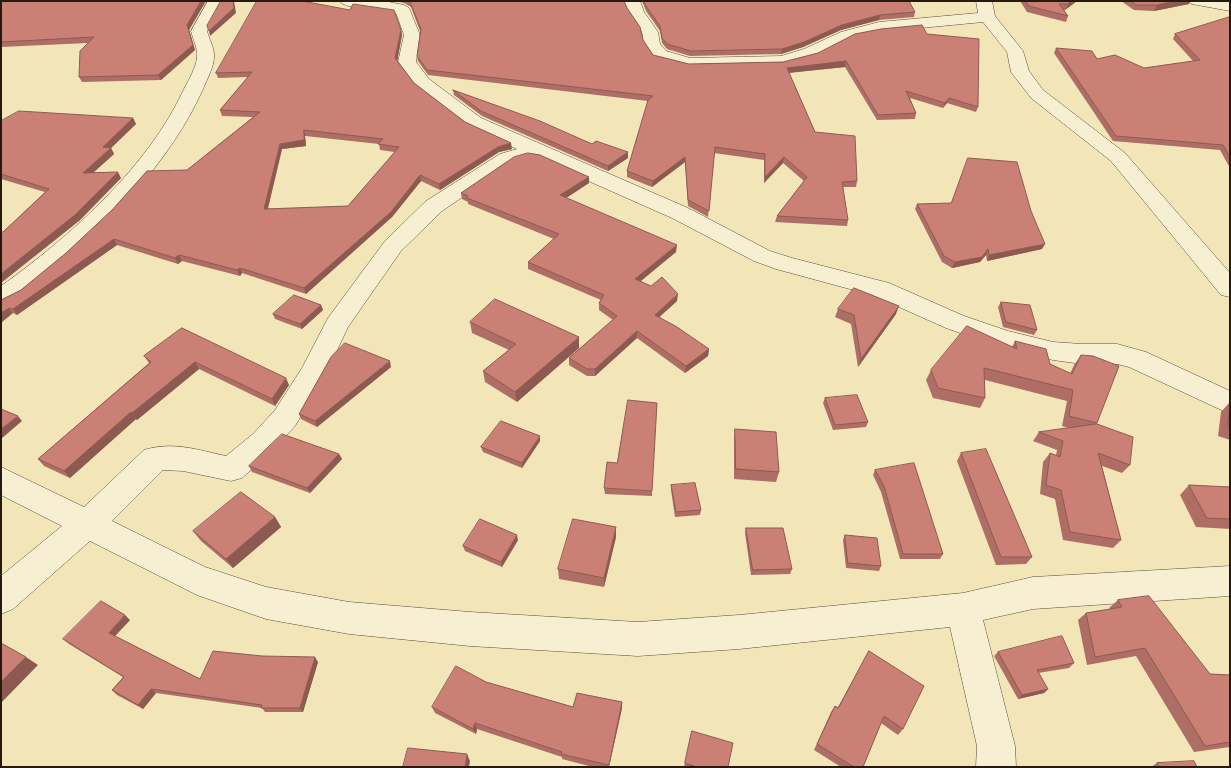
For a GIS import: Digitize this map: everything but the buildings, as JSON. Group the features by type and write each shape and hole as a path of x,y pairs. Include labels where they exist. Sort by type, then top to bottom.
{"street":[{"path":"1,298 70,242 126,187 166,138 204,65 206,55 199,31 216,1"},
{"path":"348,1 398,8 403,11 412,35 407,62 422,83 474,122 541,154 680,213 762,256 784,264 880,289 955,322 1003,339 1053,351 1082,354 1117,354 1137,359 1230,403"},
{"path":"632,1 636,12 650,32 652,44 660,55 689,63 782,61 810,53 847,34 986,9 1015,51 1020,72 1037,94 1118,157 1230,289"},
{"path":"1197,1 1230,5"},
{"path":"1226,1 1230,5"},
{"path":"1,598 86,525 154,459 162,457 180,458 231,468 237,464 263,442 285,418 313,372 337,324 393,246 434,206 507,158 529,152 541,154"},
{"path":"1,480 196,580 266,603 349,618 470,629 638,639 748,631 963,609 1033,593 1230,581"},
{"path":"963,609 996,746 996,767"}]}
